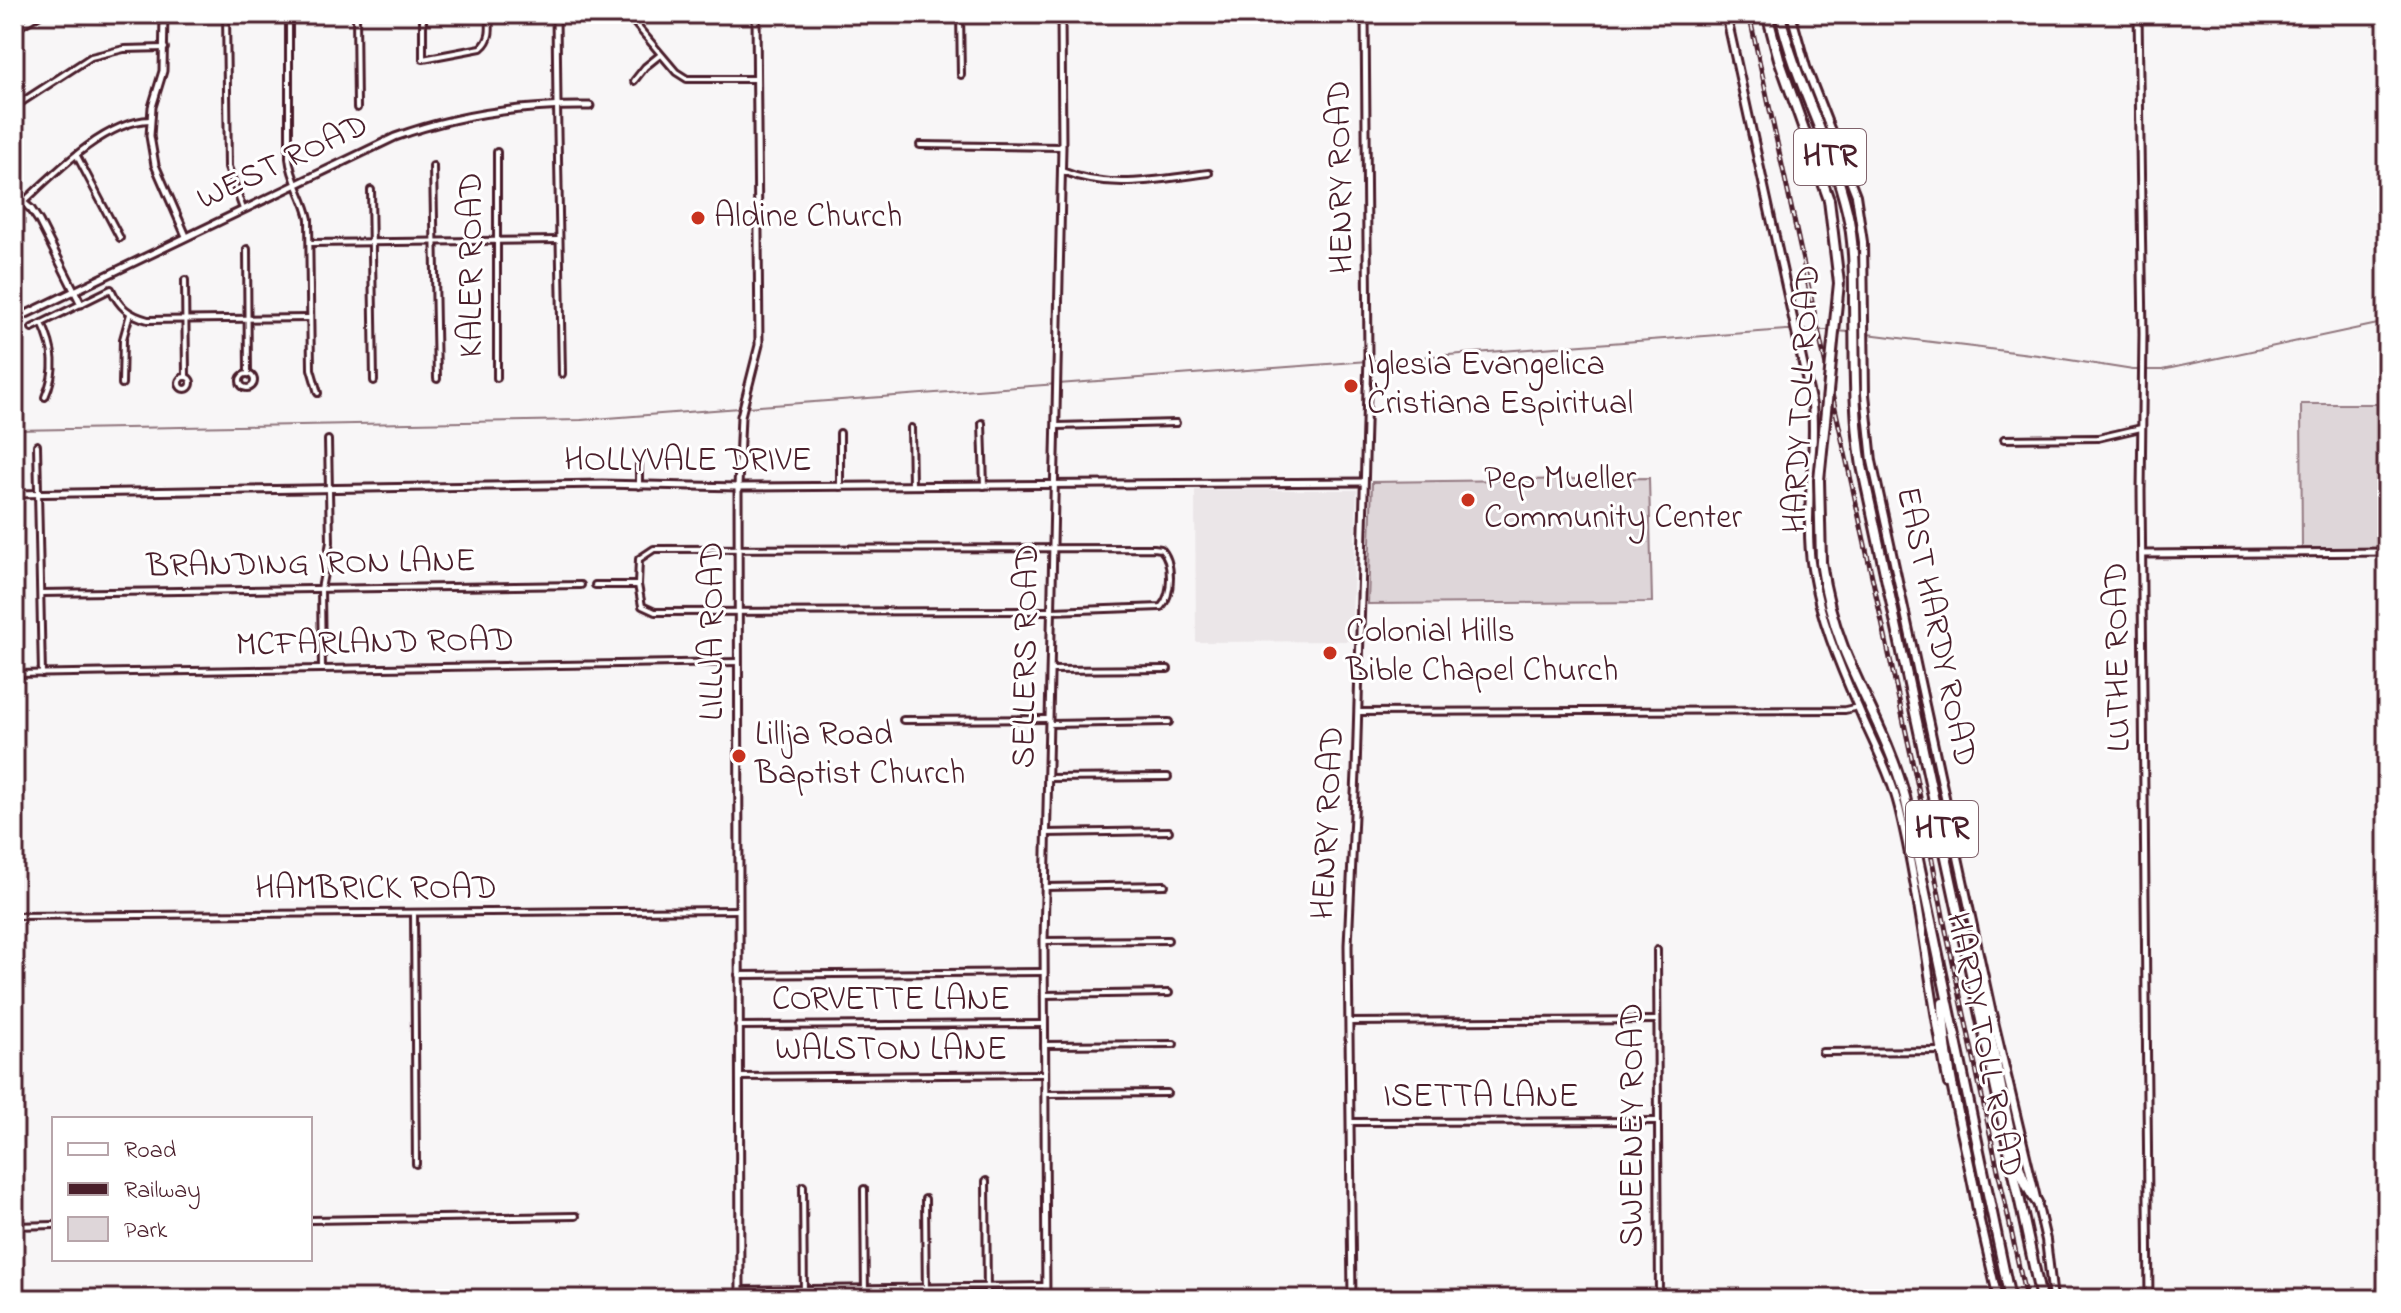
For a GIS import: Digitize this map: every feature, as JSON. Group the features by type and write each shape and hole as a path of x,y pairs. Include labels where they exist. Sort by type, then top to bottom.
{"highway":[{"name":"HARDY TOLL ROAD","path":"1767,14 1779,59 1829,200 1836,238 1839,283 1819,480 1821,562 1843,647 1899,775 2010,1299"},
{"name":"HARDY TOLL ROAD","path":"1780,14 1847,210 1853,248 1855,414 1862,466 2041,1299"},
{"path":"1952,876 2010,1130 2021,1169 2037,1202"},
{"path":"1942,978 1945,1037 1979,1216"}],"main road":[{"path":"1726,14 1812,405 1814,426 1809,486 1811,564 1824,623 1899,808 1941,1051 1998,1299"},
{"name":"EAST HARDY ROAD","path":"1791,14 1806,67 1856,195 1863,242 1867,425 1880,499 1991,1009 2046,1240 2053,1299"}],"street":[{"path":"14,30 40,14"},
{"path":"164,14 163,71 150,120 155,165 186,236"},
{"path":"226,14 228,167 243,209"},
{"path":"289,14 289,158 306,203 310,243 312,380 318,393"},
{"path":"356,14 357,108"},
{"path":"423,14 423,59 481,48 490,36 489,14"},
{"path":"556,14 562,374"},
{"path":"627,14 660,55 687,79 757,79"},
{"name":"LILLJA ROAD","path":"740,1299 738,487 742,413 759,345 756,14"},
{"path":"960,14 961,75"},
{"name":"SELLERS ROAD","path":"1046,1299 1044,941 1062,171 1061,14"},
{"name":"HENRY ROAD","path":"1352,1299 1348,945 1368,370 1365,14"},
{"name":"LUTHE ROAD","path":"2138,14 2149,1299"},
{"path":"14,107 91,57 124,49 165,48"},
{"path":"634,81 660,55"},
{"name":"WEST ROAD","path":"14,320 385,141 446,120 505,109 590,106"},
{"path":"14,211 115,127 150,120"},
{"path":"920,145 1062,147"},
{"name":"KALER ROAD","path":"497,152 497,378"},
{"path":"77,156 120,238"},
{"path":"433,166 437,379"},
{"path":"1062,171 1108,182 1141,182 1209,173"},
{"path":"371,190 374,381"},
{"path":"14,195 24,202 48,236 81,304"},
{"path":"310,243 559,240"},
{"path":"247,249 248,374"},
{"path":"185,280 186,377"},
{"path":"32,328 111,289 130,314 148,320 309,318"},
{"path":"122,384 123,339 130,314"},
{"path":"42,323 50,340 54,361 45,397"},
{"path":"982,423 984,486"},
{"path":"1057,426 1176,423"},
{"path":"911,428 912,486"},
{"path":"2004,439 2098,438 2141,428"},
{"path":"840,433 840,487"},
{"path":"322,669 321,589 330,542 328,440"},
{"path":"37,445 42,674"},
{"path":"639,465 639,486"},
{"name":"HOLLYVALE DRIVE","path":"14,494 602,484 840,487 1363,482"},
{"path":"654,549 738,550 1161,549 1168,559 1167,598 1161,607 1052,611 738,613 649,611 642,606 638,585 639,559 654,549"},
{"path":"2142,554 2387,552"},
{"name":"BRANDING IRON LANE","path":"41,593 581,585"},
{"path":"595,585 638,585"},
{"name":"MCFARLAND ROAD","path":"14,674 738,662"},
{"path":"1050,670 1168,669"},
{"path":"1358,712 1845,710 1858,707"},
{"path":"903,720 1169,722"},
{"path":"1047,778 1168,777"},
{"path":"1046,833 1169,831"},
{"path":"1045,887 1165,885"},
{"name":"HAMBRICK ROAD","path":"14,916 738,910"},
{"path":"414,914 416,1164"},
{"path":"1044,941 1168,940"},
{"name":"SWEENEY ROAD","path":"1657,950 1659,1299"},
{"path":"738,975 1044,972"},
{"path":"1044,995 1169,993"},
{"path":"1349,1022 1657,1020"},
{"name":"CORVETTE LANE","path":"738,1026 1044,1024"},
{"path":"1044,1045 1174,1044"},
{"path":"1822,1052 1941,1051"},
{"name":"WALSTON LANE","path":"739,1077 1044,1074"},
{"path":"1045,1094 1167,1093"},
{"name":"ISETTA LANE","path":"1352,1122 1658,1121"},
{"path":"986,1181 987,1299"},
{"path":"803,1186 804,1299"},
{"path":"864,1189 865,1299"},
{"path":"925,1199 926,1299"},
{"path":"312,1220 576,1216"},
{"path":"14,1226 52,1225"},
{"path":"740,1290 1046,1286"}],"shaded area":[{"path":"1195,490 1357,490 1351,641 1196,642"}],"green space":[{"path":"2301,404 2387,404 2387,548 2302,548"},
{"path":"1649,478 1652,602 1368,604 1372,482"}],"waterway":[{"path":"1867,334 2133,370 2162,370 2387,322"},
{"path":"747,407 1786,330 1829,330"},
{"path":"1836,331 1849,332"},
{"path":"14,430 581,420 740,408"}],"railway":[{"path":"1749,14 2026,1299"}],"place":[{"name":"Aldine Church","path":"698,218"},
{"name":"Iglesia Evangelica Cristiana Espiritual","path":"1351,386"},
{"name":"Pep Mueller Community Center","path":"1468,500"},
{"name":"Colonial Hills Bible Chapel Church","path":"1330,653"},
{"name":"Lillja Road Baptist Church","path":"739,756"}]}
